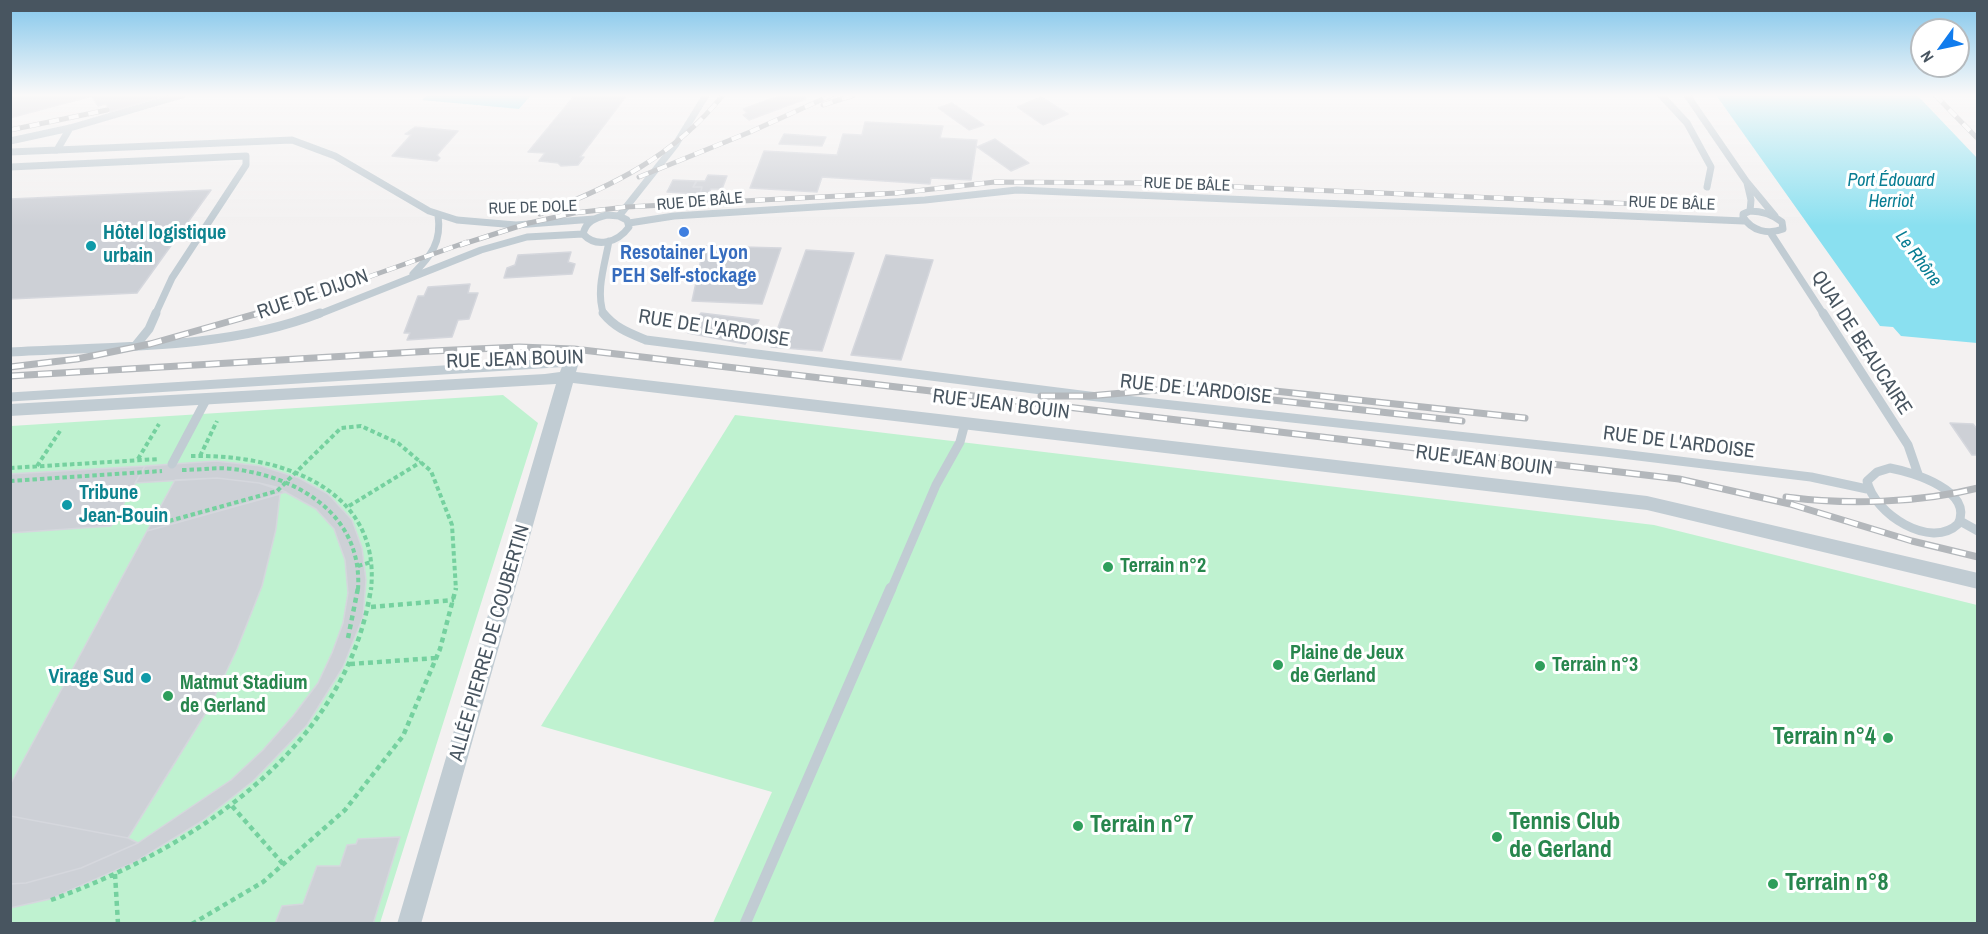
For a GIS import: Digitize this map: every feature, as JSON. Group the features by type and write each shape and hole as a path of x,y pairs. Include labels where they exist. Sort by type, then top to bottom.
{"street":[{"name":"RUE JEAN BOUIN","path":"10,410 534,381 569,369 965,423 1647,503 1977,581"},
{"name":"ALLÉE PIERRE DE COUBERTIN","path":"409,924 569,369"}],"lane":[{"path":"57,150 64,139"},
{"path":"609,242 623,236 629,223 619,216 679,139"},
{"path":"1696,139 1711,167 1707,187"},
{"path":"1717,139 1746,181 1782,222 1783,229 1770,232 1758,230 1744,221 1743,214 1750,211 1762,211 1775,216"},
{"name":"RUE DE DOLE","path":"10,152 291,140 307,144 351,165 438,215 474,223 512,224 594,219 607,215 619,216"},
{"path":"10,167 246,156 246,165 172,278 149,329 136,345"},
{"path":"1746,181 1751,200 1750,211"},
{"name":"RUE DE BÂLE","path":"629,223 674,216 925,200 1017,190 1744,221"},
{"path":"409,278 430,256 441,235 438,215"},
{"path":"582,234 585,226 594,219"},
{"name":"QUAI DE BEAUCAIRE","path":"1770,232 1908,445 1918,474"},
{"name":"RUE DE DIJON","path":"10,352 201,341 267,331 482,250 527,237 582,234 589,240 609,242"},
{"name":"RUE DE L'ARDOISE","path":"609,242 598,297 603,315 623,333 646,340 1089,396 1616,453 1811,477 1867,489"},
{"name":"RUE JEAN BOUIN","path":"10,397 569,369"},
{"path":"170,464 207,398"},
{"path":"745,924 936,485 960,442 965,423"},
{"path":"1879,470 1903,470 1918,474 1942,487 1958,504 1961,514 1960,521 1954,528 1943,532 1912,528 1882,511 1872,501 1867,489 1867,481 1871,474 1879,470"},
{"path":"1960,521 1977,531"}],"path":[{"path":"200,456 217,421"},
{"path":"138,460 159,424"},
{"path":"169,521 277,491 340,428 361,426 398,443 431,471 452,525 456,591 436,658 403,736 345,810 263,882 192,924"},
{"path":"37,467 60,431"},
{"path":"51,900 115,874 153,855 232,806 255,786 322,709 358,647 371,607 373,583 364,531 349,506 337,493 295,473 239,458 190,457"},
{"path":"10,468 138,460 170,464"},
{"path":"349,506 421,462"},
{"path":"10,481 170,464"},
{"path":"181,470 230,469 261,474 306,491 332,512 351,537 358,566 357,601 348,638"},
{"path":"358,566 371,562"},
{"path":"371,607 454,600"},
{"path":"349,664 436,658"},
{"path":"232,806 283,864"},
{"path":"115,874 118,924"}],"green space":[{"path":"503,395 538,423 380,923 11,923 11,426"},
{"name":"Plaine de Jeux de Gerland","path":"735,415 1654,525 1977,605 1977,923 713,923 772,792 541,726"}],"water":[{"name":"Port Édouard Herriot","path":"1747,139 1959,139 1977,158 1977,343 1901,336 1893,327 1880,326"}],"building":[{"path":"408,139 451,139 437,155 440,158 437,161 392,156"},
{"path":"539,139 594,139 580,157 584,157 578,165 561,166 558,163 539,161 545,153 528,152"},
{"path":"782,139 825,139 822,146 779,144"},
{"path":"842,139 977,140 971,180 931,178 930,184 822,177 817,192 750,188 764,151 837,155"},
{"path":"995,139 1029,163 1011,171 977,147"},
{"path":"708,175 727,176 722,189 711,189 708,194 700,194 702,187 693,187 696,181 705,181"},
{"path":"673,180 697,181 693,187 702,187 700,194 667,192"},
{"name":"Hôtel logistique urbain","path":"211,190 137,293 10,299 10,199"},
{"path":"704,246 781,248 762,304 692,301"},
{"path":"806,250 854,253 822,351 771,347"},
{"path":"571,252 568,262 575,264 572,274 504,278 507,268 515,265 518,255"},
{"path":"886,255 933,260 901,360 851,355"},
{"path":"470,284 468,293 478,293 469,319 458,320 452,337 407,340 410,333 404,333 418,296 424,296 428,287"},
{"path":"701,313 759,320 745,344 688,333"},
{"path":"1950,423 1973,424 1978,430 1978,455 1972,455"},
{"path":"216,461 261,466 299,478 328,494 352,520 362,548 366,580 363,617 343,667 307,725 253,781 202,821 135,862 50,899 10,908 10,884 26,883 81,868 138,843 231,780 263,750 293,716 318,683 332,653 343,623 348,593 345,560 334,529 316,509 276,487 259,483 217,478 135,483 145,466"},
{"name":"Tribune Jean-Bouin","path":"145,466 111,526 10,533 10,474"},
{"path":"217,478 259,483 286,492 147,531 175,480"},
{"name":"Virage Sud","path":"280,494 276,529 262,586 237,649 210,706 128,838 10,816 10,785 147,531"},
{"path":"10,816 128,838 138,843 81,868 26,883 10,884"},
{"path":"400,837 373,924 275,924 282,906 303,904 317,866 340,866 347,845 356,844 358,839"}],"railway":[{"path":"540,214 617,180 662,153 681,139"},
{"path":"639,177 734,139"},
{"path":"460,245 529,223 574,213 626,207 897,193 995,182 1148,183 1683,206"},
{"path":"254,315 292,304 467,242"},
{"path":"10,367 77,359 150,344 259,313"},
{"path":"10,376 432,351 519,347 574,349 1679,479 1790,504 1912,541 1978,557"},
{"path":"1041,396 1089,396 1168,389 1247,388 1525,418"},
{"path":"1227,395 1462,421"},
{"path":"1786,497 1858,502 1907,500 1978,488"}],"place":[{"name":"Resotainer Lyon PEH Self-stockage","path":"684,232"},
{"name":"Hôtel logistique urbain","path":"91,246"},
{"name":"Tribune Jean-Bouin","path":"67,505"},
{"name":"Terrain n°2","path":"1108,567"},
{"name":"Plaine de Jeux de Gerland","path":"1278,665"},
{"name":"Terrain n°3","path":"1540,666"},
{"name":"Virage Sud","path":"146,678"},
{"name":"Matmut Stadium de Gerland","path":"168,696"},
{"name":"Terrain n°4","path":"1888,738"},
{"name":"Terrain n°7","path":"1078,826"},
{"name":"Tennis Club de Gerland","path":"1497,837"},
{"name":"Terrain n°8","path":"1773,884"}],"water label":[{"name":"Le Rhône","path":"1918,259"}]}
